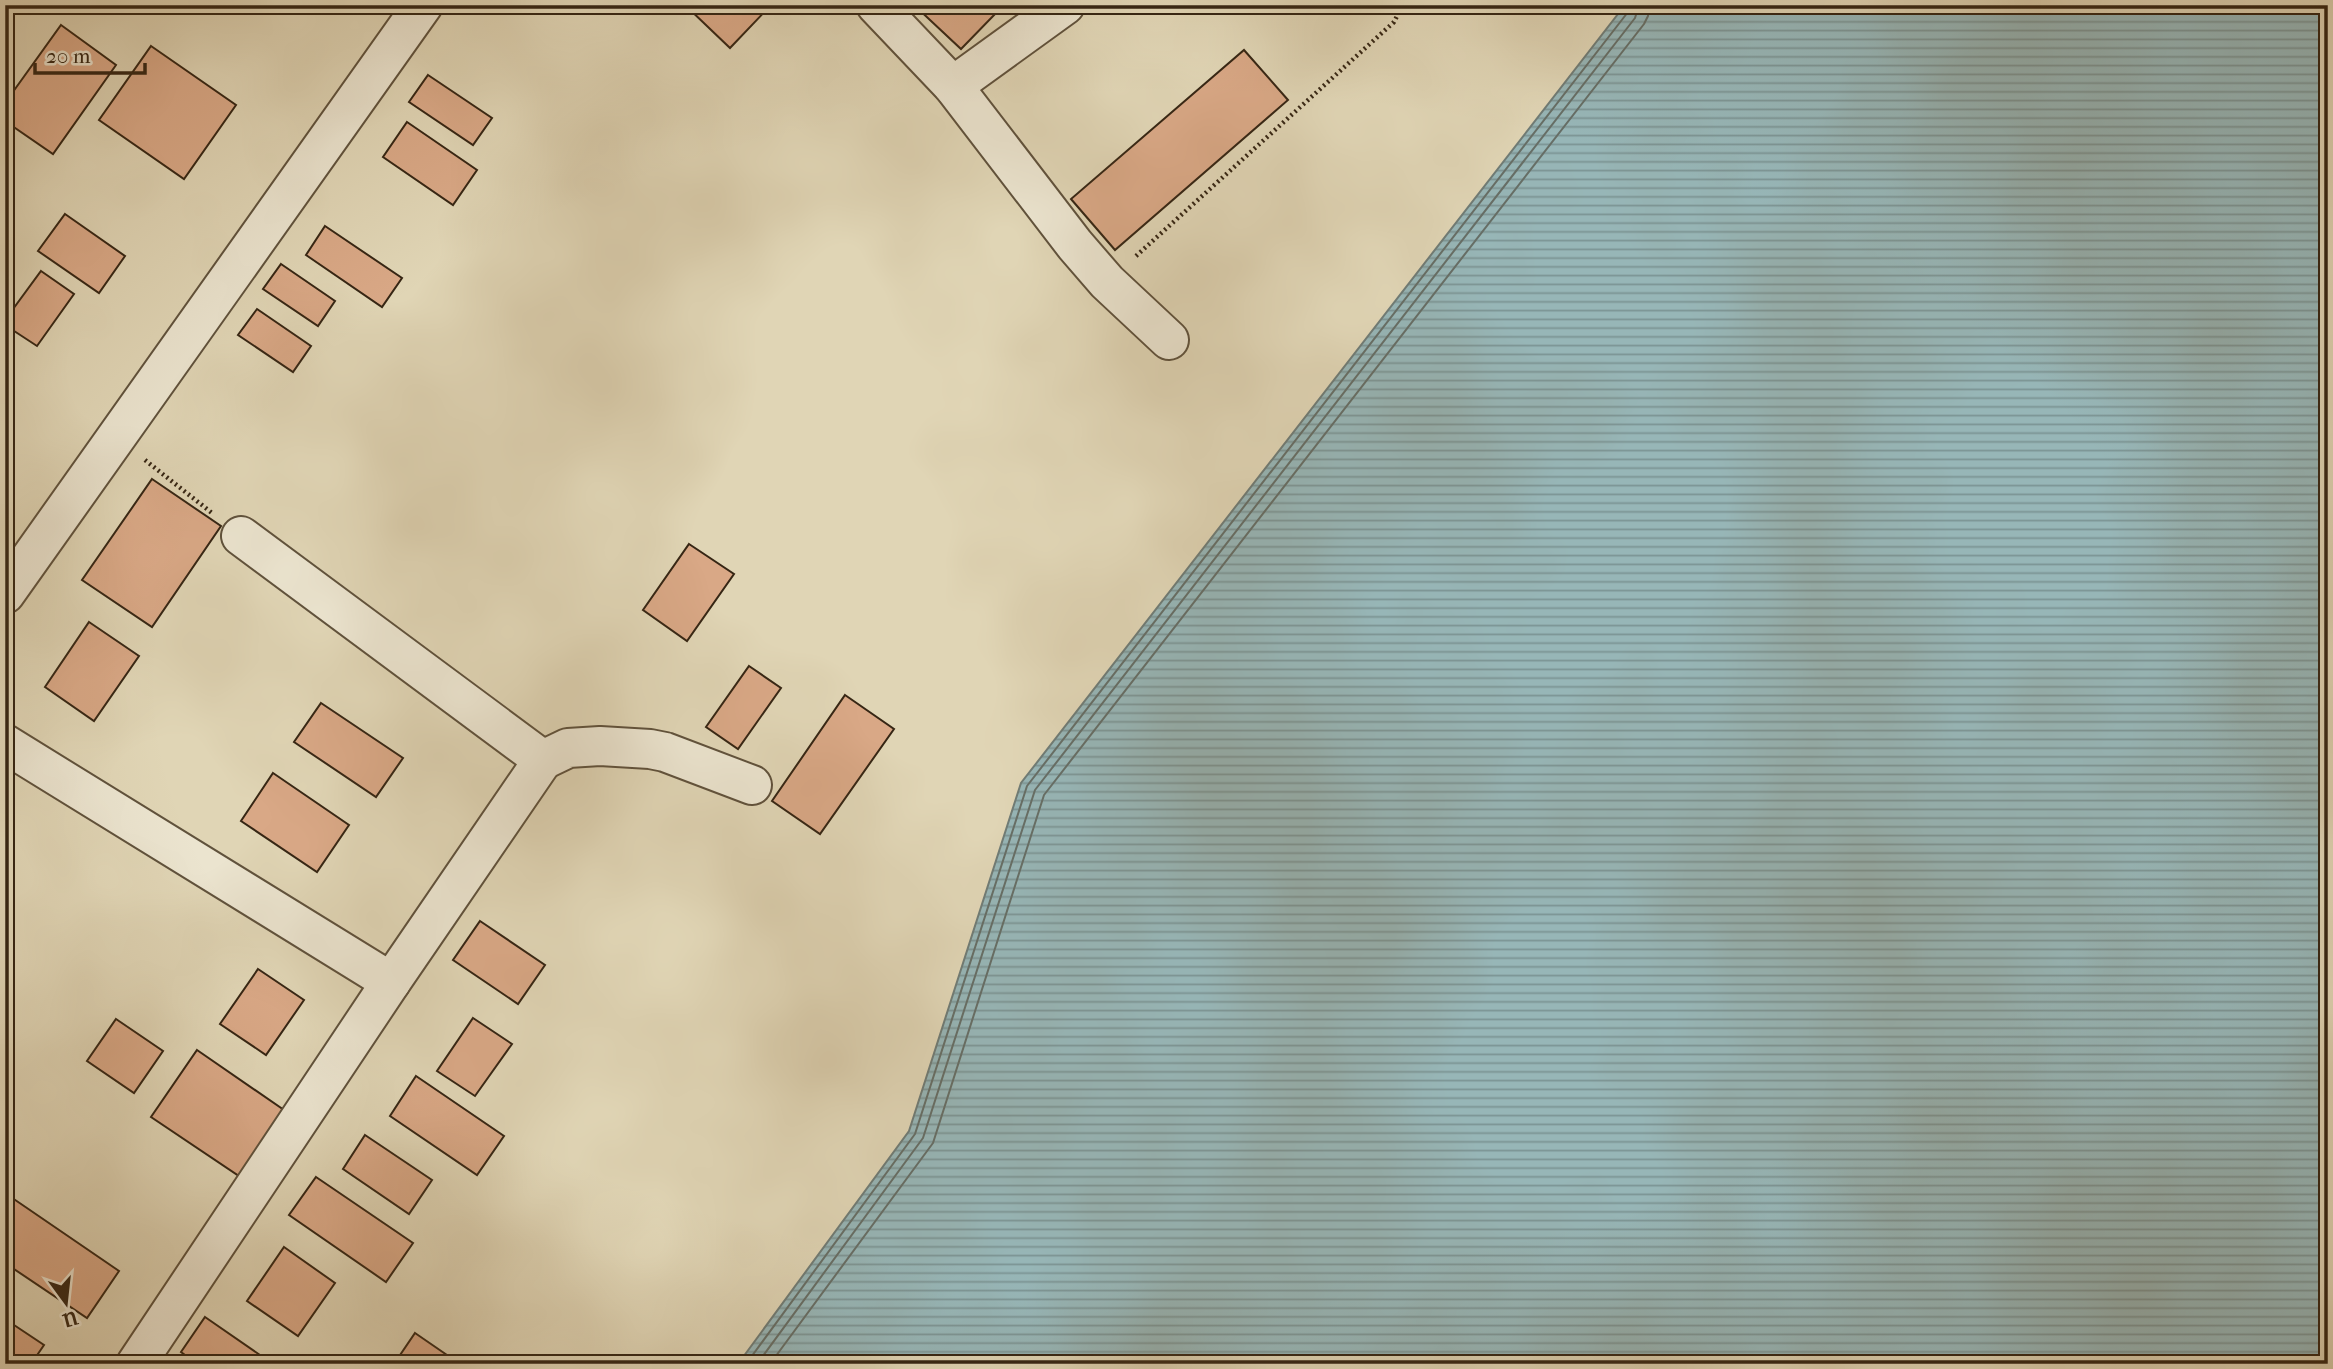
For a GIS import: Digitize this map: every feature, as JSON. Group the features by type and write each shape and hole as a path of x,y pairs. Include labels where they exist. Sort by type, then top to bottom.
{"street":[{"path":"5,594 423,5"},
{"path":"876,5 953,86 1075,245 1107,282 1169,340"},
{"path":"953,86 1065,5"},
{"path":"241,536 542,760"},
{"path":"5,744 391,982"},
{"path":"136,1364 542,760 568,748 600,746 650,749 666,752 752,785"}],"path":[{"path":"1107,282 1394,22 1399,5"},
{"path":"117,437 241,536"}],"water":[{"path":"1625,5 2328,5 2328,1364 738,1364 909,1131 1021,783"}],"building":[{"path":"685,5 771,5 730,48"},
{"path":"914,5 992,5 998,11 961,49"},
{"path":"61,25 116,65 53,154 5,121 5,103"},
{"path":"151,46 236,105 184,179 99,120"},
{"path":"1244,50 1288,100 1115,250 1071,199"},
{"path":"428,75 492,118 473,145 409,102"},
{"path":"407,122 477,170 453,205 383,157"},
{"path":"65,214 125,256 99,293 38,251"},
{"path":"325,226 402,278 382,307 306,255"},
{"path":"281,264 335,301 318,326 263,289"},
{"path":"41,271 74,294 37,346 5,325 5,320"},
{"path":"257,309 311,346 293,372 238,335"},
{"path":"152,479 221,526 152,627 82,580"},
{"path":"689,544 734,574 687,641 643,610"},
{"path":"89,622 139,656 94,721 45,687"},
{"path":"749,666 781,688 738,749 706,727"},
{"path":"845,695 894,729 820,834 772,801"},
{"path":"321,703 403,758 376,797 294,742"},
{"path":"273,773 349,825 317,872 241,821"},
{"path":"480,921 545,965 518,1004 453,960"},
{"path":"258,969 304,1000 266,1055 220,1024"},
{"path":"473,1018 512,1044 475,1096 437,1071"},
{"path":"116,1019 163,1051 134,1093 87,1061"},
{"path":"197,1050 284,1110 239,1176 151,1117"},
{"path":"416,1076 504,1136 477,1175 390,1116"},
{"path":"365,1135 432,1180 409,1214 343,1169"},
{"path":"316,1177 413,1243 386,1282 289,1215"},
{"path":"5,1193 119,1271 87,1318 5,1263"},
{"path":"284,1247 335,1283 298,1336 247,1301"},
{"path":"205,1317 273,1364 197,1364 181,1352"},
{"path":"5,1319 44,1345 31,1364 5,1364"},
{"path":"415,1333 460,1364 394,1364"}]}
